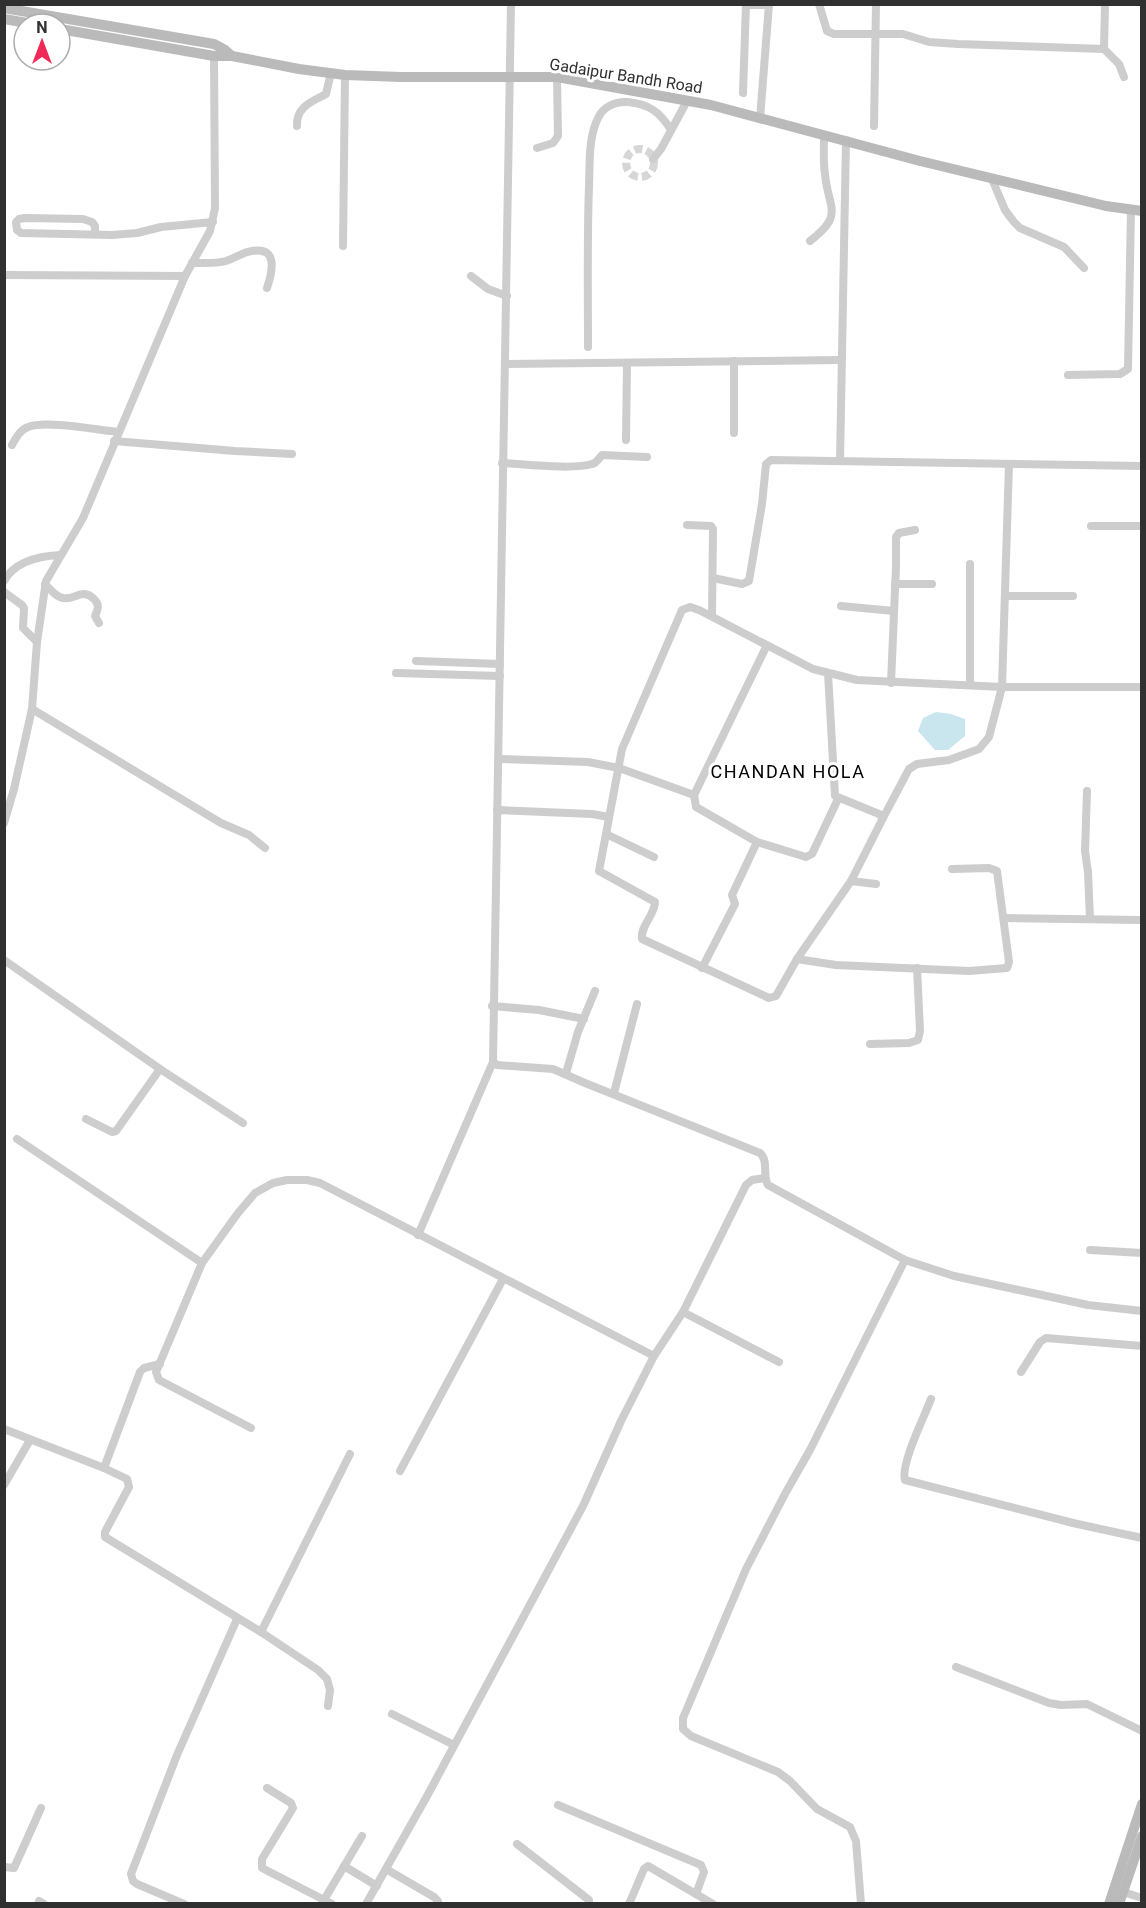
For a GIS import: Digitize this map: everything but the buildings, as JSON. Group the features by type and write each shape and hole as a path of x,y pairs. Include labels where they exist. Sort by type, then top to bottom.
{"street":[{"path":"418,1235 493,1062 492,1006 511,4"},
{"path":"819,4 827,31 839,35 910,35 928,42 1104,49 1119,64 1124,76"},
{"path":"874,126 876,4"},
{"path":"1104,49 1105,4"},
{"path":"743,93 746,5 769,5 760,118"},
{"path":"4,8 214,44 232,56"},
{"name":"Gadaipur Bandh Road","path":"72,30 214,56 232,56 345,75 557,77 687,101 846,140 920,161 1106,206 1136,210"},
{"path":"4,823 32,709 37,642 45,584 83,518 185,276 213,222 215,208 214,56"},
{"path":"297,126 297,118 306,104 326,94 331,73"},
{"path":"343,246 345,75"},
{"path":"537,148 553,143 558,136 557,77"},
{"path":"588,347 589,187 591,143 597,119 609,106 624,101 637,103 657,111 671,130"},
{"path":"653,159 687,101"},
{"path":"810,241 828,225 831,217 831,202 825,175 824,136"},
{"path":"840,461 846,140"},
{"path":"992,178 1005,210 1020,228 1064,246 1084,268"},
{"path":"1068,375 1120,374 1128,369 1136,210"},
{"path":"94,234 95,226 87,220 25,218 16,222 17,231 21,233 122,235 161,226 213,222"},
{"path":"192,263 218,262 252,251 265,251 273,266 267,288"},
{"path":"4,275 185,276"},
{"path":"471,276 488,289 507,296"},
{"path":"505,364 841,360"},
{"path":"734,361 734,433"},
{"path":"626,440 627,363"},
{"path":"12,445 23,431 30,427 55,426 118,432"},
{"path":"114,441 235,452 292,454"},
{"path":"502,463 579,465 594,464 602,455 647,457"},
{"path":"713,578 742,584 749,581 767,462 771,460 1142,466"},
{"path":"1009,464 1002,687 989,736 983,746 949,760 917,764 909,769 851,882 797,959 774,998 768,998 642,939 641,934 654,910 655,902 600,872 598,867 624,745 682,610 686,608 695,608 712,616 813,669 857,680 1002,687 1142,687"},
{"path":"687,525 705,525 713,529 712,616"},
{"path":"1090,525 1142,526"},
{"path":"891,683 896,537 900,533 915,530"},
{"path":"4,581 15,567 42,556 60,555"},
{"path":"970,564 970,685"},
{"path":"45,584 62,598 77,594 91,596 99,606 95,616 99,623"},
{"path":"895,584 932,584"},
{"path":"4,592 24,608 23,628 37,642"},
{"path":"1005,596 1072,596"},
{"path":"841,606 894,611"},
{"path":"767,645 694,795 696,807 757,842 806,857 812,854 838,799"},
{"path":"416,660 500,664"},
{"path":"396,673 500,676"},
{"path":"828,673 834,791 838,799 879,814 883,818"},
{"path":"32,709 221,823 233,826 249,835 265,848"},
{"path":"498,759 588,762 619,768 694,795"},
{"path":"1087,791 1085,851 1090,919"},
{"path":"497,810 592,814 609,817"},
{"path":"606,834 654,857"},
{"path":"702,968 735,904 732,895 757,842"},
{"path":"797,959 836,964 1004,970 1009,962 997,871 989,868 951,869"},
{"path":"851,882 876,884"},
{"path":"1004,918 1142,920"},
{"path":"4,960 160,1069 243,1123"},
{"path":"870,1044 909,1043 918,1040 920,1031 917,968"},
{"path":"566,1073 595,991"},
{"path":"614,1093 637,1004"},
{"path":"492,1006 539,1010 584,1019"},
{"path":"493,1062 497,1065 553,1069 566,1073 760,1153 765,1159 765,1178 768,1185 905,1260 954,1276 1088,1305 1142,1311"},
{"path":"86,1119 112,1132 116,1131 160,1069"},
{"path":"17,1139 202,1263"},
{"path":"366,1904 583,1506 621,1421 654,1356 683,1312 746,1185 752,1180 765,1178"},
{"path":"251,1428 159,1380 156,1372 202,1263 255,1193 273,1183 287,1180 307,1180 320,1183 654,1356"},
{"path":"1090,1250 1142,1253"},
{"path":"861,1904 856,1841 850,1827 817,1809 778,1772 691,1736 683,1729 683,1719 743,1575 810,1450 905,1260"},
{"path":"400,1471 504,1279"},
{"path":"683,1312 779,1362"},
{"path":"1021,1372 1040,1342 1046,1338 1142,1346"},
{"path":"104,1468 141,1372 144,1368 160,1364"},
{"path":"931,1399 903,1473 905,1480 1073,1523 1142,1538"},
{"path":"4,1429 127,1479 129,1487 105,1532 105,1537 261,1632 322,1674 327,1679 331,1693 328,1706"},
{"path":"4,1485 30,1440"},
{"path":"261,1632 350,1454"},
{"path":"184,1904 137,1884 133,1881 131,1874 177,1755 237,1619"},
{"path":"956,1666 1049,1703 1087,1704 1142,1731"},
{"path":"392,1714 454,1745"},
{"path":"267,1788 291,1803 293,1808 262,1859 262,1868 332,1904"},
{"path":"1109,1904 1142,1804"},
{"path":"558,1805 701,1865 704,1872 696,1894"},
{"path":"4,1867 14,1868 41,1808"},
{"path":"324,1900 362,1836"},
{"path":"1119,1904 1142,1836"},
{"path":"516,1844 588,1900 589,1904"},
{"path":"344,1866 377,1886"},
{"path":"629,1904 646,1866 651,1866 713,1904"},
{"path":"386,1869 434,1897 438,1901 437,1904"},
{"path":"1123,1892 1142,1898"}],"water":[{"path":"936,712 965,719 965,736 948,750 935,750 918,731 923,718"}],"tunnel":[{"path":"640,149 650,153 654,163 650,173 640,177 630,173 626,163 630,153 640,149"}],"district":[{"name":"CHANDAN HOLA","path":"788,771"}]}
